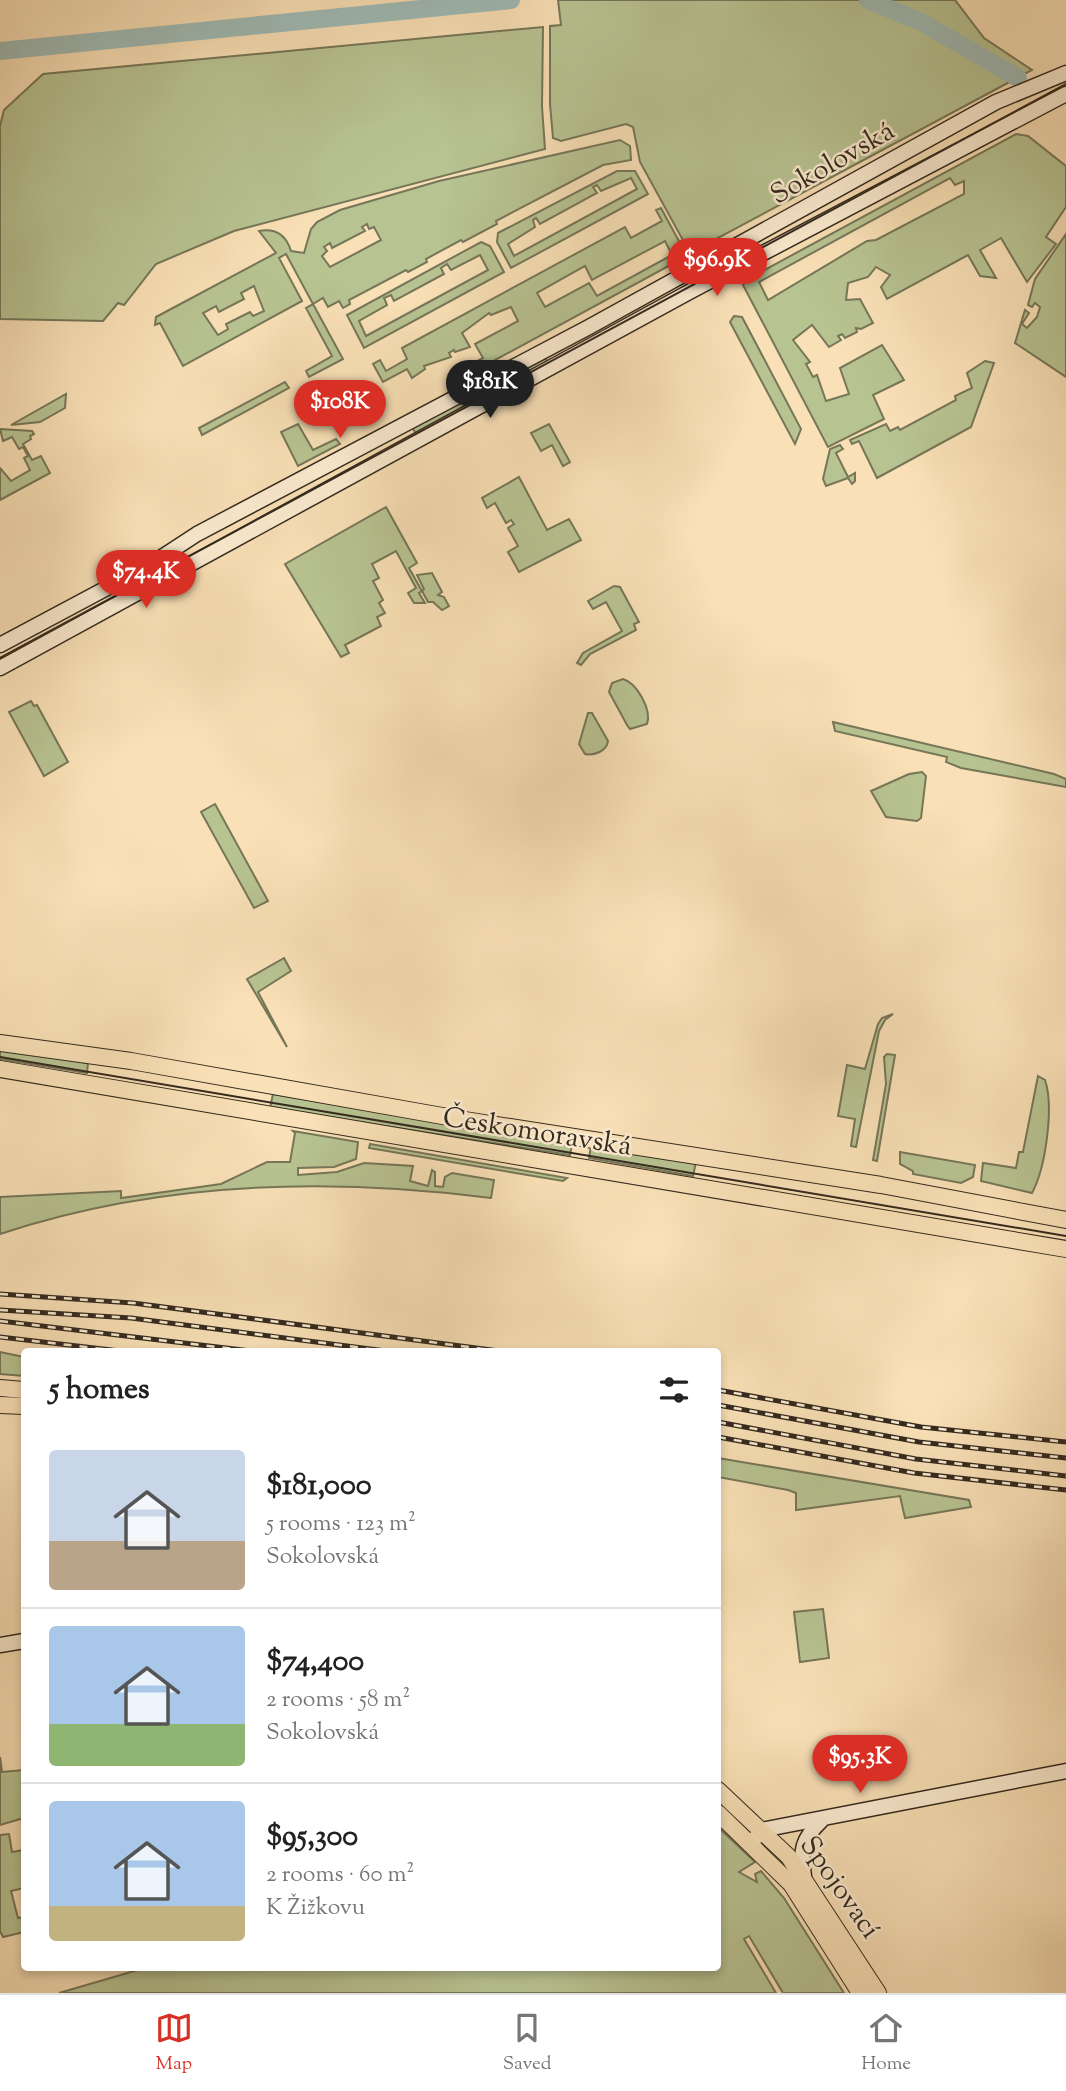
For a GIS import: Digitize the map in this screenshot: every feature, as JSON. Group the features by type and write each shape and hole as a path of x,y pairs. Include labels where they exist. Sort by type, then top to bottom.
{"main road":[{"name":"Sokolovská","path":"0,645 148,566 197,534 592,326 996,102 1066,73"},
{"name":"Sokolovská","path":"0,668 644,316 1066,94"},
{"name":"Českomoravská","path":"0,1043 131,1061 465,1120 881,1185 1066,1220"},
{"name":"Českomoravská","path":"0,1069 1066,1249"},
{"path":"0,1388 21,1390"},
{"path":"0,1405 21,1406"},
{"path":"0,1644 21,1641"},
{"path":"751,1843 762,1830 821,1821 1066,1771"},
{"name":"Spojovací","path":"721,1793 781,1847 803,1876 878,1993"},
{"name":"Spojovací","path":"721,1816 791,1884 860,1993"},
{"path":"803,1876 802,1847 806,1835 821,1821"}],"green space":[{"path":"558,0 955,0 984,38 1032,70 690,253 640,162 633,127 626,124 561,141 553,138 550,26 561,25"},
{"path":"543,27 542,106 545,149 234,231 156,264 124,305 118,303 103,321 0,319 0,126 4,110 43,74"},
{"path":"1016,134 1028,136 1066,166 1066,207 1046,237 1056,244 1027,282 1001,238 980,250 996,278 980,276 968,255 887,299 881,287 890,275 876,267 868,277 848,283 846,300 860,299 873,323 861,329 856,328 857,332 845,338 842,334 838,336 841,340 829,347 812,325 793,340 810,362 806,364 813,377 817,375 826,401 849,394 840,368 882,345 904,380 873,395 884,419 828,447 743,285 746,280","holes":["950,178 955,185 964,181 964,194 876,240 867,241 768,300 759,282"]},
{"path":"620,140 630,146 631,160 603,165 496,221 497,224 426,259 427,262 349,300 350,304 343,308 339,301 328,307 323,298 313,304 286,254 279,258 302,301 183,366 160,323 155,325 156,317 276,253 259,231 279,234 291,251 304,253 311,229 317,222 340,210 439,181","holes":["367,224 369,229 374,227 381,240 330,267 322,256 327,251 324,247 330,243 332,248 365,231 362,227","254,286 264,311 253,316 250,312 226,324 228,329 218,335 203,313 216,306 219,312 244,299 241,293"]},
{"path":"617,171 635,171 648,194 511,268 497,242 498,233","holes":["631,178 637,189 514,256 508,244 535,227 533,220 536,218 540,224 597,193 593,187 597,185 601,191"]},
{"path":"661,208 687,256 462,378 459,371 483,358 475,344 518,321 511,307 491,315 489,313 462,333 470,347 455,352 454,350 449,353 451,357 424,366 425,369 412,378 407,369 383,382 373,364 380,360 386,371 407,359 402,348 625,227 631,238 662,221 656,210","holes":["665,241 672,255 597,296 589,283 545,307 537,293 585,266 592,280"]},
{"path":"1066,234 1066,377 1015,343 1025,310 1029,313 1022,324 1027,328 1037,317 1040,307 1035,303 1032,307 1028,305 1035,279"},
{"path":"481,242 490,246 504,272 364,348 347,315","holes":["480,255 488,270 366,336 359,321 387,305 384,298 391,295 394,301 444,274 441,268 447,264 451,270"]},
{"path":"313,304 343,359 309,377 306,371 332,356 306,308"},
{"path":"734,316 742,317 801,429 795,444 730,322"},
{"path":"544,355 548,363 417,436 412,427"},
{"path":"985,361 994,363 971,427 877,478 859,441 852,444 850,440 886,424 890,431 898,427 900,430 956,400 955,396 972,388 967,373"},
{"path":"285,382 289,388 202,435 199,428"},
{"path":"66,394 65,408 40,422 11,425"},
{"path":"298,424 313,450 336,439 340,444 298,466 281,432"},
{"path":"549,424 570,462 563,466 552,445 541,451 531,433"},
{"path":"0,429 32,431 34,434 30,436 31,439 23,444 32,460 41,456 50,473 0,500 0,468 11,481 30,470 24,458 28,456 23,447 19,449 12,437 3,441"},
{"path":"840,445 843,449 836,453 848,477 855,473 855,481 852,484 848,478 826,486 823,479 830,449"},
{"path":"519,477 547,530 569,519 581,540 519,572 508,552 518,546 508,528 514,524 511,520 506,523 495,503 487,508 482,498"},
{"path":"386,507 417,563 409,568 422,591 419,593 425,603 414,603 408,593 416,588 396,551 372,564 379,578 373,581 383,600 379,603 385,613 377,617 381,626 345,645 349,653 341,657 285,564"},
{"path":"432,573 442,592 438,595 444,597 449,606 442,610 433,602 428,602 422,591 424,589 417,575"},
{"path":"614,586 620,587 639,622 634,624 636,630 590,654 581,665 577,663 583,653 622,631 606,602 593,609 588,601"},
{"path":"623,679 633,686 642,698 647,712 647,724 630,729 609,692 612,683"},
{"path":"31,701 34,706 37,705 68,762 44,776 9,712"},
{"path":"588,713 592,713 608,741 603,750 592,754 585,754 579,744"},
{"path":"833,722 1054,774 1066,779 1066,787 961,768 946,762 947,757 835,731"},
{"path":"922,772 926,776 921,818 917,821 886,817 871,791 909,774"},
{"path":"215,804 268,901 254,908 201,812"},
{"path":"284,958 291,971 258,992 287,1047 247,979"},
{"path":"893,1014 885,1020 879,1031 856,1147 851,1146 855,1119 838,1116 847,1065 865,1069 878,1024 882,1018"},
{"path":"0,1049 88,1063 87,1073 0,1059"},
{"path":"887,1054 895,1055 877,1161 873,1160 886,1084 884,1057"},
{"path":"1038,1076 1045,1080 1048,1091 1049,1120 1045,1153 1032,1193 981,1181 983,1163 1016,1168 1019,1152 1023,1152"},
{"path":"273,1094 572,1144 570,1155 270,1108"},
{"path":"293,1131 358,1142 356,1159 334,1167 298,1168 298,1175 337,1172 364,1163 413,1166 410,1181 428,1186 432,1170 435,1172 435,1186 443,1187 445,1177 452,1173 494,1180 491,1198 367,1187 244,1188 121,1203 60,1216 0,1234 0,1197 121,1191 121,1198 221,1184 267,1162 290,1162 295,1133"},
{"path":"370,1144 567,1178 563,1181 369,1148"},
{"path":"591,1145 696,1162 693,1176 589,1158"},
{"path":"900,1152 975,1165 973,1177 961,1183 913,1174 913,1171 900,1164"},
{"path":"0,1352 21,1356 21,1376 0,1374"},
{"path":"721,1459 969,1500 971,1507 905,1518 900,1496 796,1510 796,1493 721,1478"},
{"path":"823,1609 829,1658 800,1662 794,1612"},
{"path":"0,1757 2,1772 21,1770 21,1819 0,1825"},
{"path":"721,1830 755,1862 739,1872 757,1882 755,1874 761,1871 784,1898 844,1993 783,1993 749,1936 744,1939 776,1993 59,1993 134,1971 721,1971"},
{"path":"9,1834 12,1852 21,1850 21,1889 11,1891 18,1918 21,1918 21,1933 3,1937 0,1931 0,1835"}],"waterway":[{"path":"0,51 511,0"},
{"path":"868,0 921,22 1018,78"}],"tram line":[{"path":"0,658 1066,84"},
{"path":"0,1057 1066,1236"}],"railway":[{"path":"0,1294 133,1303 476,1348"},
{"path":"0,1310 131,1318 363,1348"},
{"path":"0,1321 226,1348"},
{"path":"0,1337 94,1348"},
{"path":"721,1391 921,1427 1066,1442"},
{"path":"721,1406 919,1442 1066,1458"},
{"path":"721,1423 916,1459 1066,1476"},
{"path":"721,1438 914,1473 1066,1490"}]}
